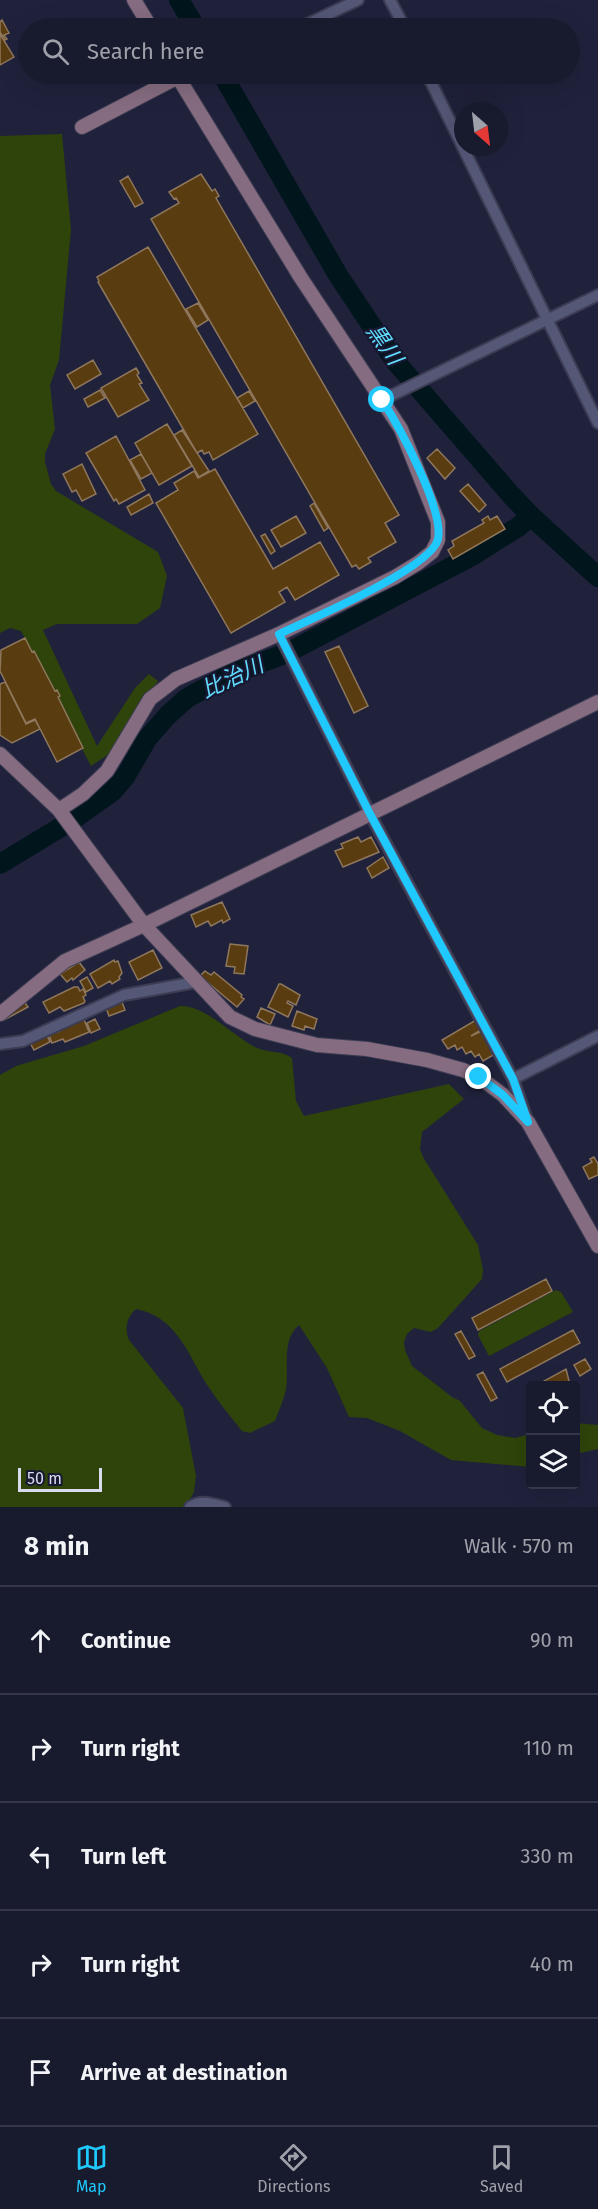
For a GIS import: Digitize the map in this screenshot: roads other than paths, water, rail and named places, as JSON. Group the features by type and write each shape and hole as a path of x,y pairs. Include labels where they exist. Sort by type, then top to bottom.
{"street":[{"path":"134,0 144,18"},
{"path":"320,18 358,0"},
{"path":"390,0 400,18"},
{"path":"82,127 161,84"},
{"path":"58,810 83,794 108,771 150,699 176,679 279,634 403,573 432,552 438,540 438,522 401,429 386,398 301,278 182,84"},
{"path":"432,84 598,423"},
{"path":"386,398 598,295"},
{"path":"279,634 370,814 513,1079 528,1122 598,1246"},
{"path":"0,1014 65,961 144,925 598,702"},
{"path":"0,754 58,810 144,925 230,1017 255,1029 317,1045 367,1049 427,1060 463,1070 479,1077 503,1095 528,1122"},
{"path":"0,1044 23,1041 124,995 196,982"},
{"path":"513,1079 598,1036"},
{"path":"190,1507 192,1504 202,1502 225,1507"}],"waterway":[{"name":"黒川","path":"179,0 190,18"},
{"name":"黒川","path":"228,84 338,275 395,361 511,495 598,577"},
{"name":"比治川","path":"0,864 71,821 113,791 125,777 147,739 187,698 233,673 287,653 472,556 518,527 531,516"}]}
